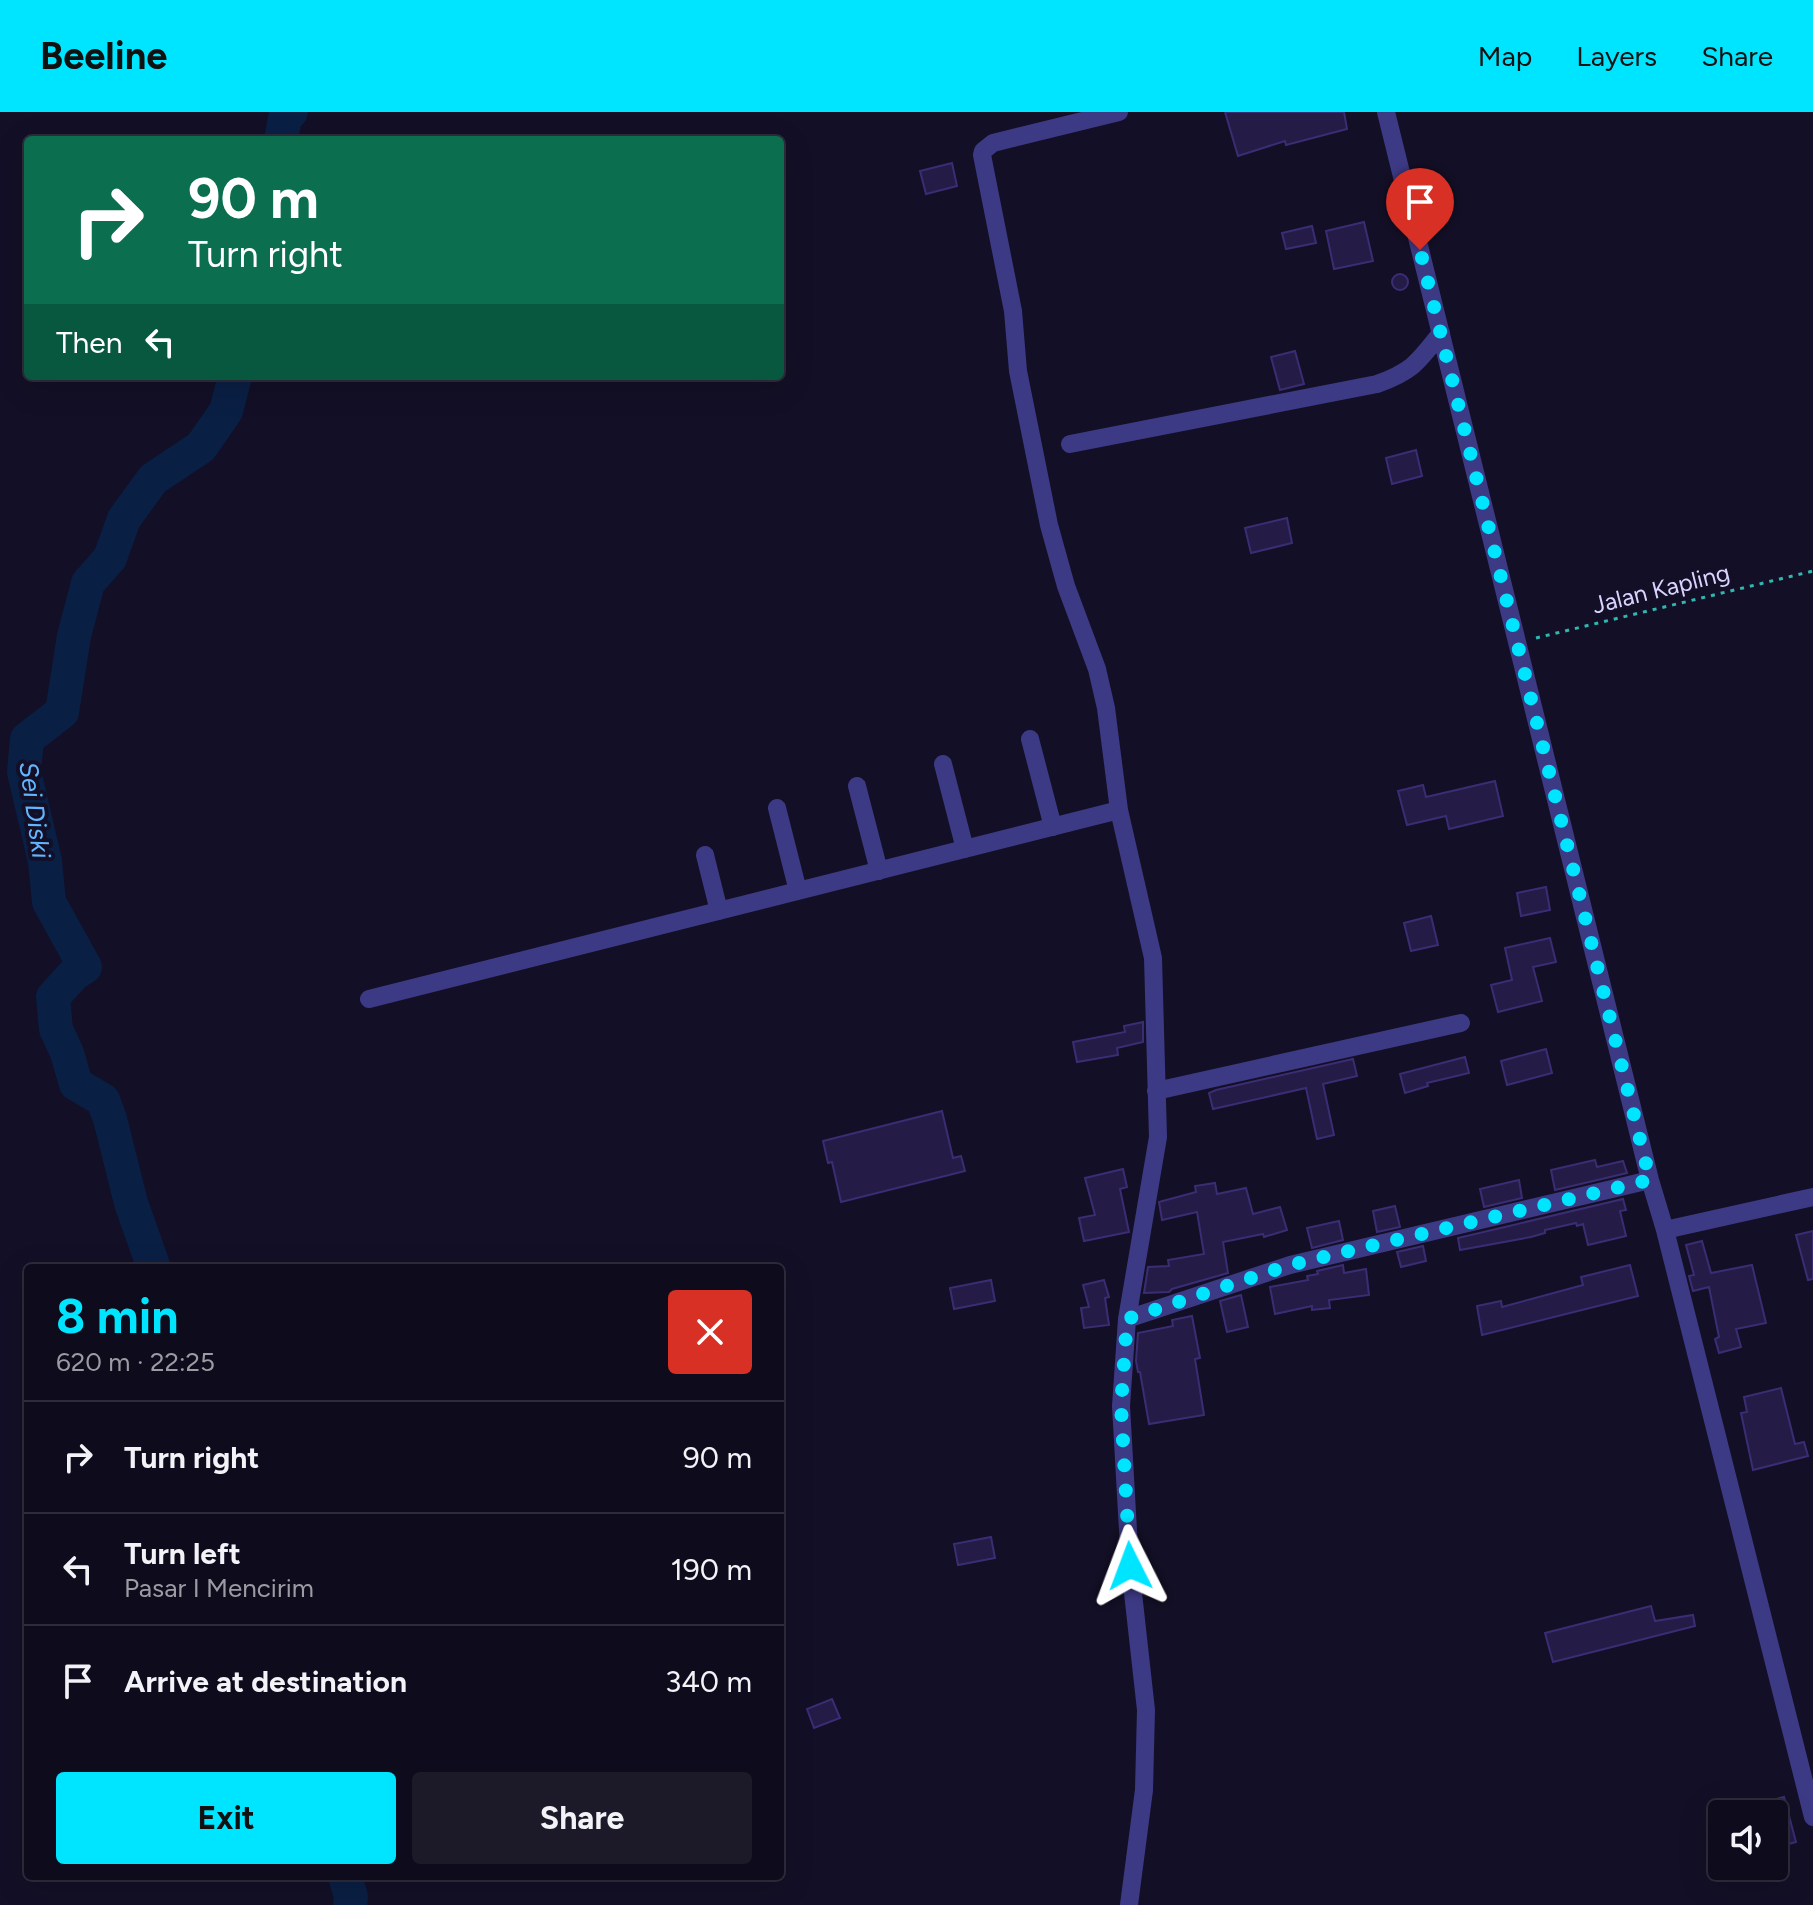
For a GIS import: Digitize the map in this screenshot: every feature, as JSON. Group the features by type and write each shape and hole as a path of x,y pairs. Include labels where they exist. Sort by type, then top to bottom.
{"street":[{"path":"1119,112 993,143 982,155 1013,311 1018,371 1049,525 1066,586 1097,669 1106,708 1119,810 1153,958 1158,1137 1127,1319 1121,1406 1130,1566 1146,1710 1144,1790 1129,1905"},
{"path":"1386,112 1650,1180 1804,1742 1813,1817"},
{"path":"1070,444 1377,384 1401,375 1416,365 1441,333"},
{"path":"1030,739 1053,827"},
{"path":"943,764 965,849"},
{"path":"857,786 879,871"},
{"path":"777,808 798,891"},
{"path":"369,999 1119,810"},
{"path":"705,855 719,911"},
{"path":"1156,1091 1461,1023"},
{"path":"1127,1319 1290,1265 1650,1180"},
{"path":"1665,1230 1813,1197"}],"path":[{"name":"Jalan Kapling","path":"1517,642 1813,571"}],"building":[{"path":"1225,112 1344,112 1347,129 1286,145 1285,141 1238,156"},
{"path":"952,163 957,186 926,194 920,171"},
{"path":"1364,222 1373,261 1334,269 1326,231"},
{"path":"1312,226 1316,243 1286,249 1282,233"},
{"path":"1400,274 1408,282 1400,290 1392,282"},
{"path":"1295,351 1304,384 1280,390 1271,357"},
{"path":"1416,450 1422,476 1392,484 1386,458"},
{"path":"1287,518 1292,543 1251,553 1245,528"},
{"path":"1495,781 1503,816 1449,829 1446,816 1407,825 1398,791 1423,785 1426,797"},
{"path":"1546,887 1550,910 1521,916 1517,893"},
{"path":"1431,916 1438,945 1411,951 1404,923"},
{"path":"1550,938 1556,962 1533,967 1542,1001 1498,1012 1491,985 1512,980 1505,948"},
{"path":"1143,1022 1143,1042 1117,1048 1118,1055 1077,1062 1073,1042 1125,1032 1124,1026"},
{"path":"1546,1049 1552,1073 1507,1085 1501,1061"},
{"path":"1465,1057 1469,1073 1427,1083 1428,1086 1405,1093 1400,1074"},
{"path":"1353,1059 1357,1076 1323,1084 1334,1135 1317,1139 1306,1088 1213,1109 1209,1093 1216,1090"},
{"path":"942,1111 953,1158 961,1156 965,1171 841,1202 832,1162 828,1163 823,1141"},
{"path":"1595,1160 1597,1167 1623,1161 1627,1173 1555,1190 1551,1170"},
{"path":"1123,1169 1127,1187 1120,1189 1129,1232 1084,1241 1079,1218 1095,1215 1085,1178"},
{"path":"1519,1180 1522,1198 1484,1207 1480,1189"},
{"path":"1215,1183 1217,1194 1246,1188 1253,1214 1280,1207 1287,1230 1264,1237 1263,1234 1223,1242 1228,1273 1169,1292 1144,1293 1148,1267 1169,1266 1168,1260 1204,1254 1197,1212 1162,1220 1159,1202 1196,1192 1195,1186"},
{"path":"1623,1199 1626,1210 1620,1211 1626,1236 1588,1245 1583,1224 1577,1226 1576,1223 1545,1230 1545,1233 1531,1237 1460,1250 1458,1238"},
{"path":"1395,1206 1400,1227 1377,1232 1373,1211"},
{"path":"1339,1221 1343,1240 1312,1248 1307,1228"},
{"path":"1813,1231 1813,1279 1808,1280 1796,1235"},
{"path":"1702,1241 1711,1273 1752,1265 1766,1323 1736,1329 1741,1347 1719,1353 1709,1287 1693,1291 1689,1276 1694,1275 1686,1245"},
{"path":"1423,1246 1426,1261 1401,1267 1397,1252"},
{"path":"1343,1265 1344,1273 1366,1269 1369,1295 1329,1300 1330,1308 1312,1310 1312,1306 1275,1314 1270,1287 1308,1280 1307,1276 1318,1274 1317,1271"},
{"path":"1630,1265 1638,1296 1482,1335 1477,1306 1501,1301 1502,1307 1583,1285 1581,1277"},
{"path":"991,1280 995,1301 954,1309 950,1288"},
{"path":"1104,1280 1109,1297 1105,1298 1109,1325 1084,1328 1081,1308 1089,1307 1083,1285"},
{"path":"1241,1295 1248,1327 1227,1332 1220,1301"},
{"path":"1192,1316 1200,1358 1195,1359 1204,1415 1149,1424 1136,1361 1138,1333 1173,1326 1172,1320"},
{"path":"1781,1388 1795,1444 1804,1442 1808,1456 1753,1470 1741,1413 1747,1412 1744,1397"},
{"path":"991,1537 995,1558 958,1565 954,1544"},
{"path":"1651,1606 1655,1621 1693,1615 1695,1626 1553,1662 1545,1633"},
{"path":"832,1699 840,1718 814,1728 807,1709"},
{"path":"1788,1812 1796,1842 1788,1844"}],"waterway":[{"name":"Sei Diski","path":"282,136 285,118 291,112"},
{"name":"Sei Diski","path":"153,1264 131,1203 103,1100 76,1084 56,1029 53,997 74,974 85,967 49,902 45,861 24,772 27,739 62,712 74,636 88,583 110,558 124,519 153,479 201,447 226,411 234,380"},
{"name":"Sei Diski","path":"346,1880 350,1905"}],"route":[{"path":"1130,1566 1121,1406 1127,1319 1290,1265 1650,1180 1420,250"}]}
